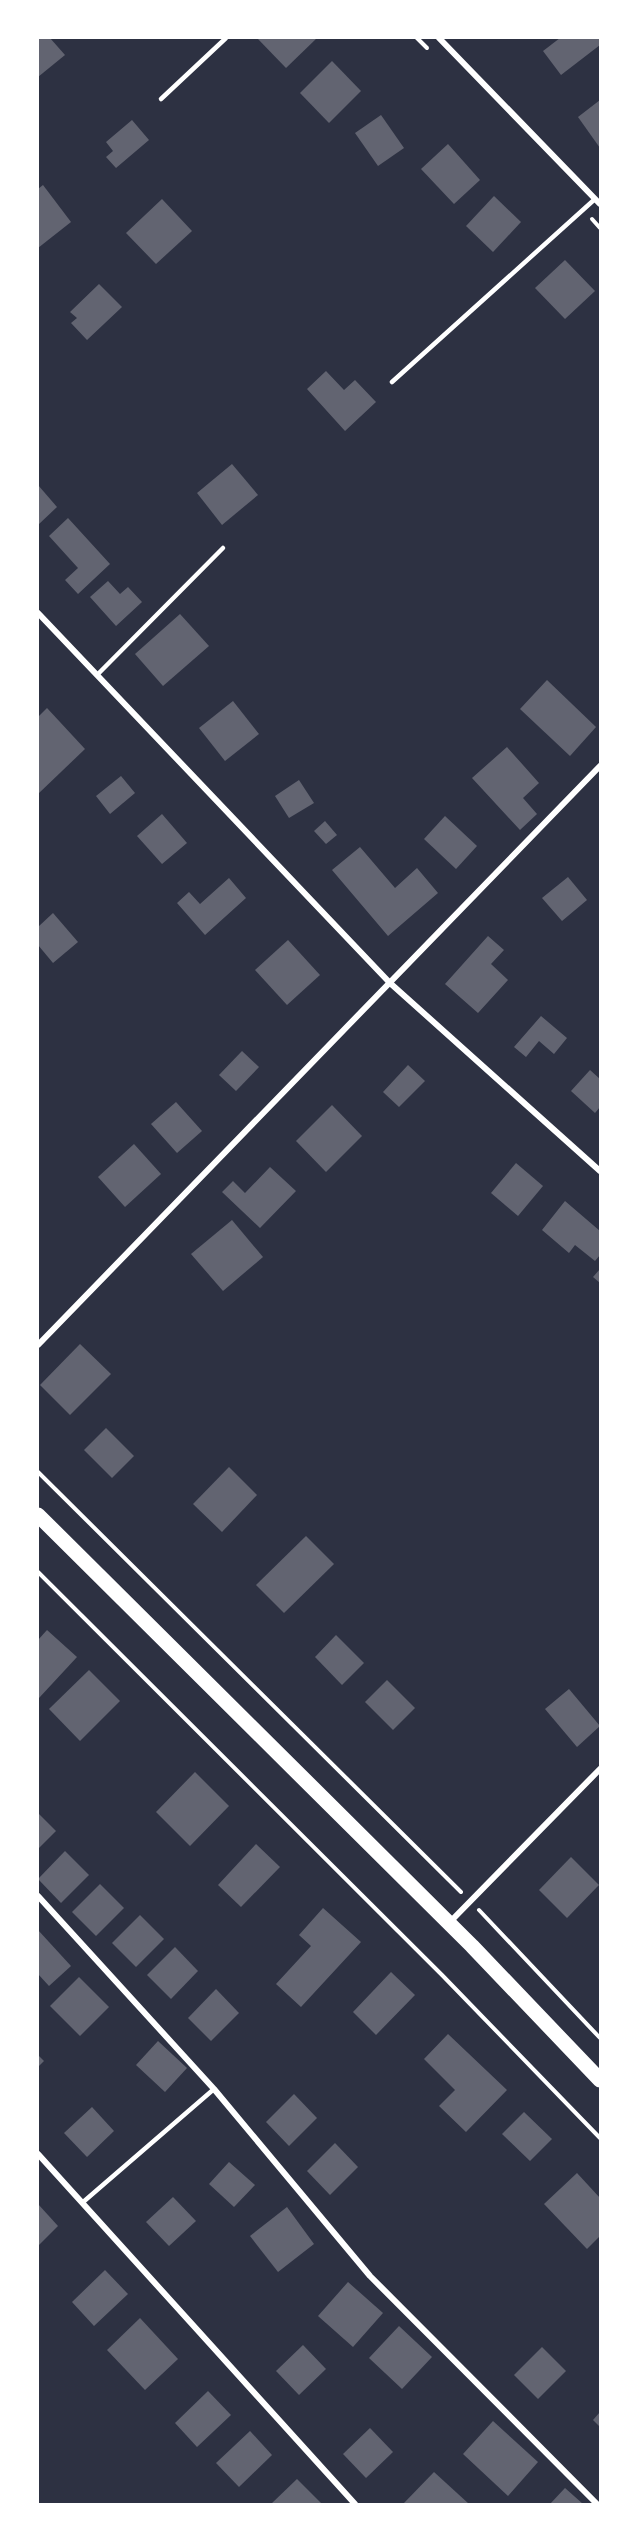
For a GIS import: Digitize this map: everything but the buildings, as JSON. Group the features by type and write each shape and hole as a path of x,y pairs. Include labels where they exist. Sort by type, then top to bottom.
{"main road":[{"path":"38,1515 449,1923 600,2080"}],"street":[{"path":"439,38 598,201"},
{"path":"38,613 390,982 600,1171"},
{"path":"38,1345 600,766"},
{"path":"449,1923 600,1769"},
{"path":"38,1896 214,2089 370,2276 597,2505"},
{"path":"38,2154 355,2505"}],"lane":[{"path":"161,99 226,38"},
{"path":"392,382 598,201"},
{"path":"98,674 223,548"},
{"path":"82,2203 214,2089"}],"path":[{"path":"38,1472 471,1902 600,2038"},
{"path":"38,1572 442,1975 600,2138"}]}
